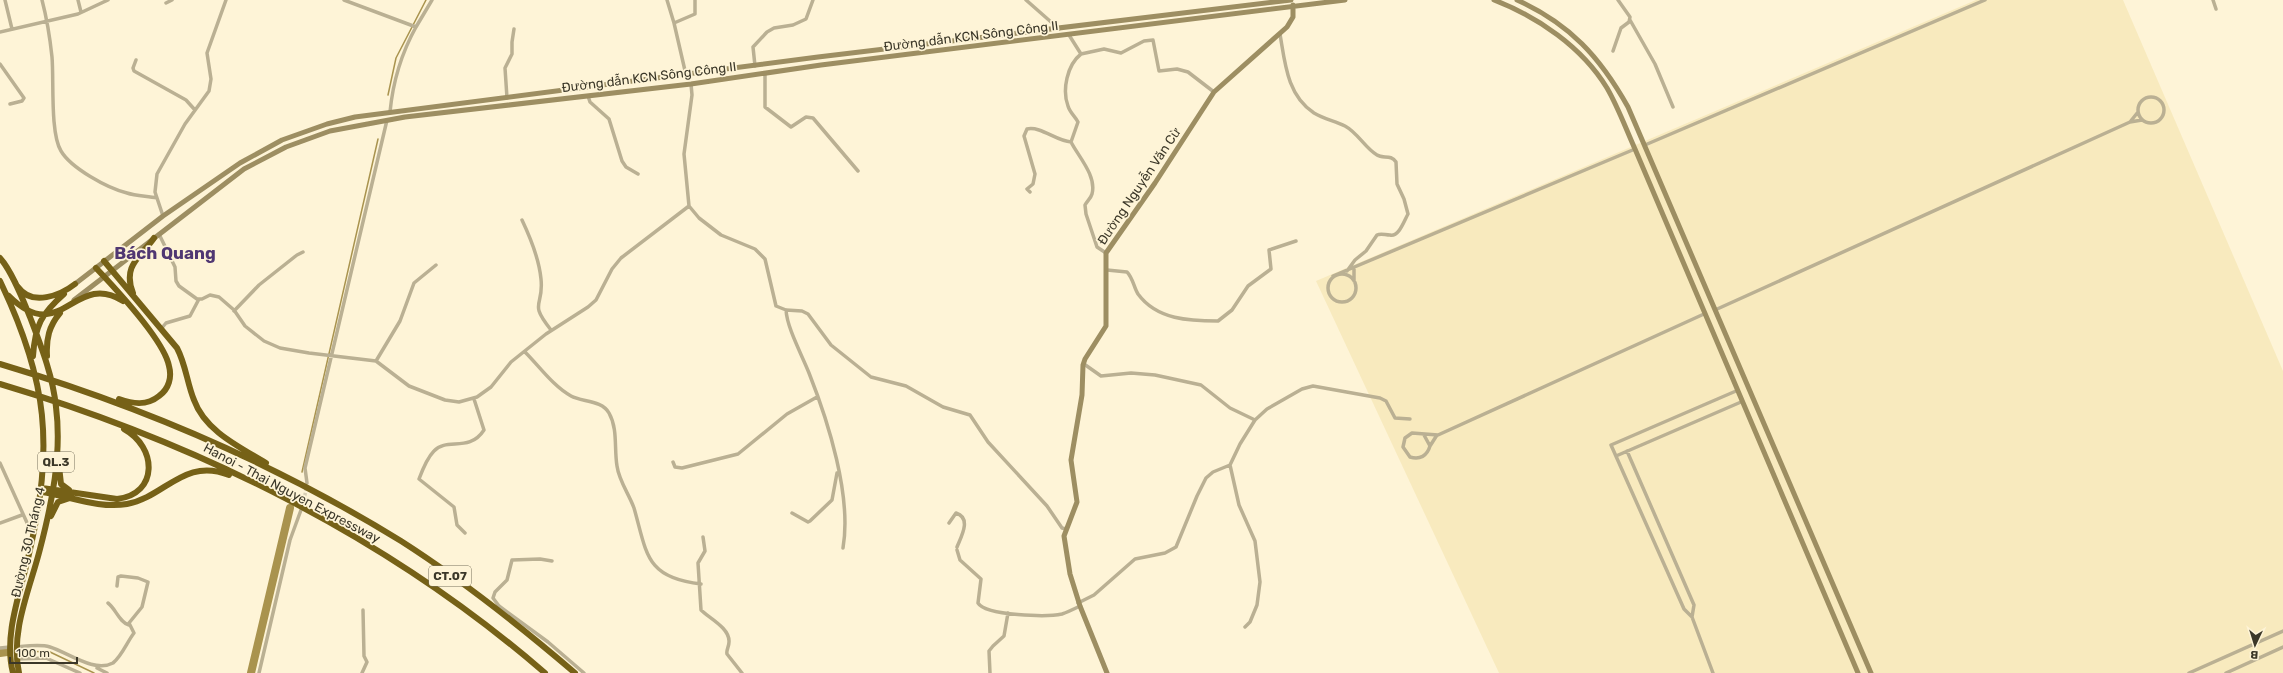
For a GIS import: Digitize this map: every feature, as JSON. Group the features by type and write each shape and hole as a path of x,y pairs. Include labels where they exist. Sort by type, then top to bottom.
{"highway":[{"path":"140,302 131,287 130,275 134,260 157,236"},
{"path":"1,259 20,289 32,296 48,297 57,295 76,284"},
{"name":"Đường 30 Tháng 4","path":"1,259 27,310 44,354 56,407 58,445 52,491 40,550 13,647 18,673"},
{"path":"104,261 140,302 181,356 194,400 207,422 222,436 316,492"},
{"path":"60,381 134,403 149,402 165,391 170,374 167,359 131,307 96,268"},
{"name":"Đường 30 Tháng 4","path":"0,281 6,292 32,360 42,408 44,429 42,490 12,628 13,673"},
{"path":"32,360 36,332 43,315 76,284"},
{"path":"6,292 16,304 27,310 43,315 56,314 87,295 96,293 115,296 131,307"},
{"path":"51,384 47,355 48,336 54,320 62,310"},
{"name":"Hanoi - Thai Nguyen Expressway","path":"0,363 60,381 184,429 316,492 408,546 486,601 575,673"},
{"name":"Hanoi - Thai Nguyen Expressway","path":"0,384 63,404 178,447 256,484 335,525 392,558 475,616 545,673"},
{"path":"40,550 46,538 54,507 58,502 72,495 125,498 138,490 143,484 148,473 148,459 142,443 131,433 63,404"},
{"path":"56,407 61,445 59,478 61,484 72,495"},
{"path":"42,490 72,495 107,504 126,504 141,500 188,473 213,470 231,476 335,525"}],"street":[{"path":"5,0 12,29"},
{"path":"42,0 47,21 52,58 56,134 61,152 68,160 108,186 131,194 157,198"},
{"path":"78,0 81,12"},
{"path":"0,32 81,12 108,0"},
{"path":"166,3 172,0"},
{"path":"163,216 157,198 155,185 159,169 195,110 209,91 211,79 207,54 226,0"},
{"path":"344,0 408,22 415,26"},
{"path":"390,112 398,67 405,47 415,26 432,0"},
{"path":"667,0 686,75"},
{"path":"674,23 695,14 695,0"},
{"path":"755,66 752,50 756,42 770,30 793,25 806,19 813,0"},
{"path":"1026,0 1059,29"},
{"path":"1292,0 1294,7"},
{"name":"Đường dẫn KCN Sông Công II","path":"76,284 163,216 240,163 282,140 327,124 390,112 607,86 1004,34 1059,29 1292,0"},
{"name":"Đường dẫn KCN Sông Công II","path":"62,310 112,270 244,170 286,147 330,131 387,120 691,84 765,73 1345,0"},
{"path":"1494,0 1527,14 1572,47 1591,67 1606,88 1635,149 1736,391 1858,673"},
{"path":"1517,0 1558,22 1580,40 1599,61 1628,107 1870,673"},
{"path":"1618,0 1628,12 1630,20 1655,64 1673,107"},
{"path":"1354,269 1355,290 1351,297 1339,301 1329,292 1329,283 1334,276 1354,269 1985,0"},
{"path":"2212,0 2216,9"},
{"name":"Đường Nguyễn Văn Cừ","path":"1107,673 1079,604 1066,555 1064,536 1077,502 1071,460 1082,395 1085,359 1106,326 1106,253 1155,184 1214,92 1225,80 1280,34 1293,17 1294,7"},
{"path":"1527,14 1535,9"},
{"path":"1613,51 1621,28 1630,20"},
{"path":"506,98 505,68 512,54 514,29"},
{"path":"1004,34 1005,43"},
{"path":"1280,34 1287,77 1297,96 1316,114 1346,126 1377,155 1390,157 1396,162 1397,184 1404,199 1408,214 1397,233 1392,236 1377,235 1366,251 1347,271"},
{"path":"1069,35 1081,54"},
{"path":"1071,142 1078,122 1067,104 1066,81 1077,56 1081,54 1104,48 1121,53 1144,41 1153,40 1159,71 1178,69 1184,71 1214,92"},
{"path":"136,60 133,68 134,71 186,100 195,110"},
{"path":"0,64 24,98 22,101 10,104"},
{"path":"765,73 765,107 791,127 806,117 813,118 858,171"},
{"path":"691,84 684,154 688,206 699,218 721,235 748,245 760,254 765,259 774,303 786,310 802,311 808,314 831,346 871,378 906,386 942,407 970,415 988,442 1047,506 1062,528 1066,529"},
{"path":"607,86 608,93"},
{"path":"588,96 590,102 609,119 622,161 626,167 638,174"},
{"path":"1715,310 2130,122 2142,120 2150,123 2159,120 2164,113 2162,104 2156,98 2148,97 2141,101 2138,112 2130,122"},
{"path":"2138,112 2142,120"},
{"path":"307,483 305,468 387,120"},
{"path":"1030,192 1027,189 1032,184 1035,174 1024,136 1027,129 1040,131 1059,140 1071,142 1080,154 1091,182 1092,194 1085,205 1088,220 1097,247 1106,253"},
{"path":"282,140 286,147"},
{"path":"161,329 166,324 190,316 199,299 210,295 219,297 234,311 245,326 267,343 280,348 322,355 376,361 417,390 453,402 466,402 474,399 491,387 512,362 551,330 588,307 596,300 612,269 621,258 688,206"},
{"path":"522,220 536,253 541,280 537,308 539,316 551,330"},
{"path":"157,236 175,267 178,284 199,299"},
{"path":"1107,270 1127,272 1139,296 1154,308 1176,319 1218,321 1232,310 1248,286 1271,269 1269,250 1296,241"},
{"path":"234,311 259,285 297,255 303,252"},
{"path":"376,361 400,320 414,283 436,265"},
{"path":"1334,276 1343,274 1354,281"},
{"path":"786,310 789,325 831,436 846,516 843,548"},
{"path":"1438,435 1426,454 1419,459 1410,457 1404,451 1403,442 1408,435 1416,432 1424,435 1438,435 1704,314"},
{"path":"525,352 572,396 602,406 608,410 615,432 619,474 634,507 648,558 657,568 676,579 701,584"},
{"path":"1084,364 1101,376 1131,373 1155,375 1200,385 1230,408 1255,420"},
{"path":"1245,628 1250,622 1257,605 1260,582 1255,540 1239,505 1230,465 1240,444 1255,420 1268,409 1302,389 1313,386 1380,398 1386,401 1394,418 1410,419"},
{"path":"1713,673 1692,617 1684,609 1611,445 1736,391"},
{"path":"674,462 675,467 682,468 738,454 787,414 817,398"},
{"path":"465,533 457,525 454,507 419,478 436,449 446,445 461,445 482,433 484,430 474,399"},
{"path":"1616,456 1741,402"},
{"path":"1424,435 1430,446"},
{"path":"1627,451 1694,605 1692,617"},
{"path":"0,463 33,537"},
{"path":"949,523 956,513 961,515 964,520 964,528 957,549 958,558 981,579 978,599 980,606 988,611 1008,613 1052,615 1069,612 1094,595 1135,559 1165,553 1176,547 1204,482 1213,472 1230,465"},
{"path":"792,513 809,523 834,496 837,469"},
{"path":"259,673 290,540 301,510"},
{"path":"0,523 22,515"},
{"path":"703,537 705,551 698,563 701,584 701,610 719,624 728,636 727,654 742,673"},
{"path":"552,561 540,559 514,559 511,564 507,580 495,592 493,598 499,606 548,642 584,673"},
{"path":"117,586 118,578 121,576 148,581 142,607 129,625"},
{"path":"95,668 106,667 115,661 134,632 129,625 124,623 115,607 108,603"},
{"path":"362,673 367,664 364,656 363,610"},
{"path":"990,673 989,652 1004,636 1008,613"},
{"path":"2189,673 2283,631"},
{"path":"0,648 49,647 107,673"},
{"path":"2226,673 2283,647"},
{"path":"16,659 46,658 80,673"}],"shaded area":[{"path":"1976,0 2123,0 2283,371 2283,673 1499,673 1316,281"}],"waterway":[{"path":"388,95 396,58 426,0"},
{"path":"302,472 378,139"},
{"path":"251,673 290,508"},
{"path":"20,651 50,652 94,673"},
{"path":"0,653 7,652"}],"tunnel":[{"path":"302,507 307,486"}],"district":[{"name":"Bách Quang","path":"165,253"}]}
